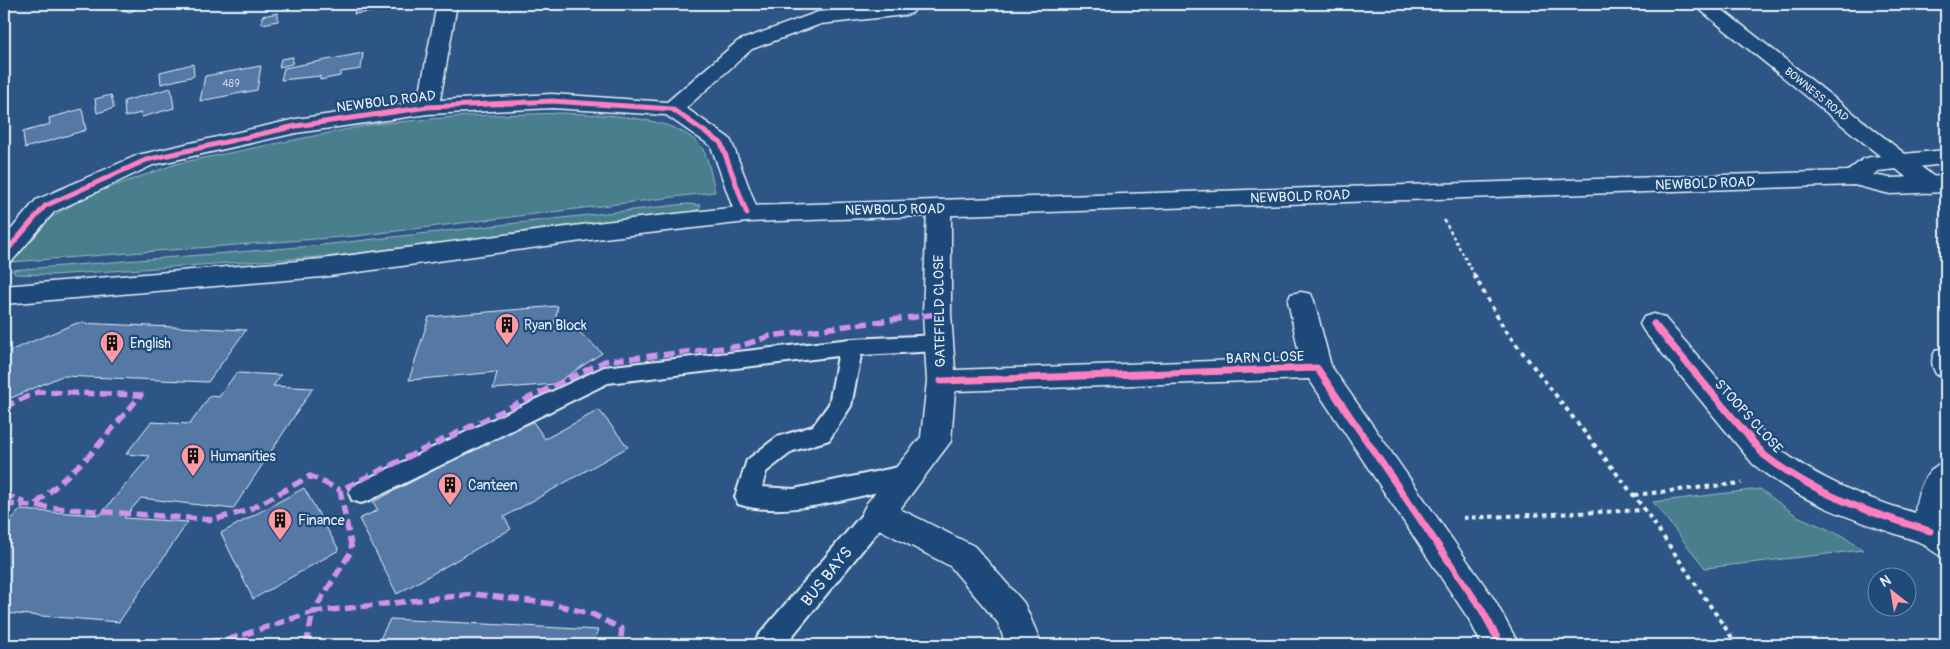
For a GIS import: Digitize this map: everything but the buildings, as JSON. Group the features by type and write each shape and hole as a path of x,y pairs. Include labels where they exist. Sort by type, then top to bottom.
{"street":[{"name":"NEWBOLD ROAD","path":"428,107 448,4"},
{"name":"BOWNESS ROAD","path":"1710,5 1903,162 1938,184"},
{"path":"746,214 721,143 672,109 745,45 818,18 904,9"},
{"name":"NEWBOLD ROAD","path":"4,254 45,206 146,160 296,126 428,107 552,101 672,109"},
{"path":"1854,178 1872,164 1946,157"},
{"name":"NEWBOLD ROAD","path":"4,295 322,268 604,230 746,214 1854,178 1890,186 1938,184"},
{"name":"GATEFIELD CLOSE","path":"878,513 936,441 941,381 937,314 939,208"},
{"path":"1301,301 1317,368"},
{"name":"STOOPS CLOSE","path":"1654,324 1764,455 1783,471 1816,492 1938,538"},
{"path":"1946,357 1946,366"},
{"name":"BARN CLOSE","path":"941,381 1317,368 1482,610 1501,645"},
{"path":"1938,538 1933,495 1946,474"},
{"path":"878,513 962,556 1012,614 1024,645"}],"lane":[{"path":"362,493 604,375 851,347 939,343"},
{"path":"851,347 840,406 821,433 785,444 755,467 747,497 794,499 908,475"},
{"name":"BUS BAYS","path":"772,643 878,513"}],"path":[{"path":"1427,192 1505,330 1645,510 1737,645"},
{"path":"1633,495 1760,481 1783,471"},
{"path":"1423,522 1645,510"}],"green space":[{"path":"561,113 637,118 675,128 691,137 702,148 708,163 715,192 356,236 11,262 47,220 88,195 179,163 374,124 467,116"},
{"path":"686,204 701,205 699,209 688,213 334,256 52,275 15,274 12,270 313,246"},
{"path":"1760,489 1797,516 1841,535 1863,550 1705,568 1653,502"}],"marked path":[{"path":"145,645 227,640 313,612 352,550 340,490 605,361 741,346 770,336 823,331 937,314"},
{"path":"4,407 38,392 141,395 89,456 34,506"},
{"path":"4,504 213,520 249,510 310,476 340,490"},
{"path":"4,494 25,503"},
{"path":"306,645 313,612 474,594 553,604 592,614 622,629 620,645"}],"cycle path":[{"path":"4,254 45,206 146,160 296,126 428,107 552,101 672,109 721,143 747,214"},
{"path":"1654,324 1764,455 1783,470 1822,493 1842,502 1885,518 1930,531"},
{"path":"941,381 1317,368 1482,610 1501,645"}],"place":[{"name":"Ryan Block","path":"507,346"},
{"name":"English","path":"112,364"},
{"name":"Humanities","path":"193,477"},
{"name":"Canteen","path":"450,506"},
{"name":"Finance","path":"280,541"}]}
